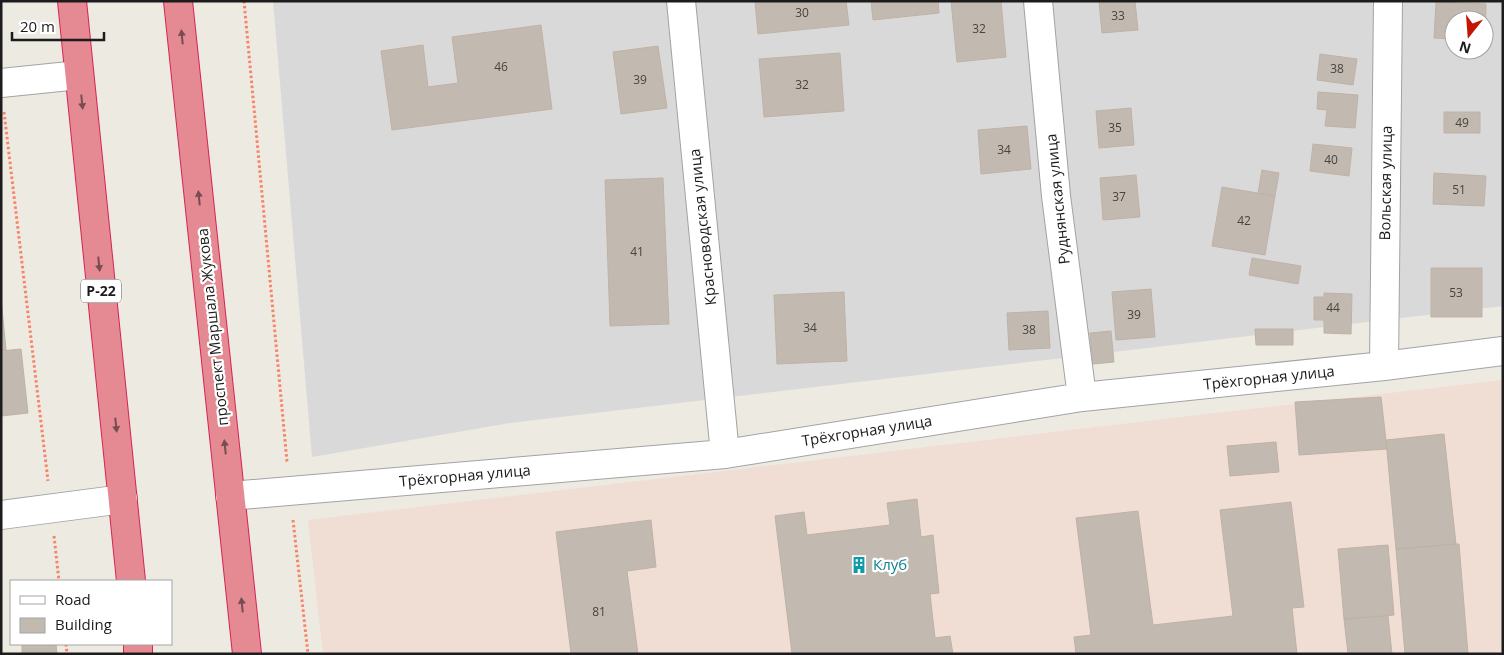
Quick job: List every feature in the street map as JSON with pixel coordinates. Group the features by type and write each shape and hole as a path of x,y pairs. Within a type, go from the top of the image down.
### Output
{"highway":[{"name":"Р-22","path":"72,1 131,580"},
{"name":"проспект Маршала Жукова","path":"178,1 247,654"}],"street":[{"name":"Красноводская улица","path":"681,1 725,454"},
{"name":"Руднянская улица","path":"1038,1 1056,196 1082,397"},
{"name":"Вольская улица","path":"1384,366 1388,1"},
{"path":"2,95 79,75"},
{"name":"Трёхгорная улица","path":"230,496 725,454 1082,397 1384,366 1503,351"},
{"path":"1,515 123,498"}],"path":[{"path":"244,1 290,490 308,654"},
{"path":"2,95 59,580"}],"shaded area":[{"path":"273,1 1503,1 1503,306 510,423 312,457"},
{"path":"1503,380 1503,654 323,654 308,520"}],"building":[{"path":"755,1 846,1 849,25 758,34"},
{"path":"871,1 938,1 939,13 873,20"},
{"path":"951,1 1001,1 1006,57 957,62"},
{"path":"1099,1 1135,1 1138,30 1102,33"},
{"path":"1436,2 1486,4 1486,10 1444,10 1444,38 1434,38"},
{"path":"541,25 552,109 392,130 381,51 423,45 428,87 458,83 452,37"},
{"path":"658,46 667,108 621,114 613,52"},
{"path":"840,53 844,111 764,117 759,59"},
{"path":"1320,54 1357,59 1353,85 1317,80"},
{"path":"1318,92 1358,95 1355,128 1325,126 1327,110 1317,109"},
{"path":"1131,108 1134,145 1099,148 1096,111"},
{"path":"1444,112 1480,112 1480,133 1444,133"},
{"path":"1027,126 1031,169 981,174 978,130"},
{"path":"1313,144 1352,148 1349,176 1310,171"},
{"path":"1262,170 1279,173 1275,196 1258,193"},
{"path":"1434,173 1486,176 1484,206 1433,204"},
{"path":"1136,175 1140,217 1103,220 1100,178"},
{"path":"663,178 669,324 610,326 605,180"},
{"path":"1222,187 1275,196 1265,255 1212,246"},
{"path":"1252,258 1301,266 1298,284 1249,275"},
{"path":"1431,268 1482,268 1482,317 1431,317"},
{"path":"1151,289 1155,337 1116,340 1112,292"},
{"path":"844,292 847,361 777,364 774,295"},
{"path":"1324,293 1352,294 1351,334 1324,333 1324,320 1314,320 1314,297 1324,297"},
{"path":"1,298 6,350 1,350"},
{"path":"1048,311 1050,348 1009,350 1007,313"},
{"path":"1255,329 1293,329 1293,345 1256,345"},
{"path":"1111,331 1114,362 1093,364 1090,333"},
{"path":"21,349 28,413 1,416 1,351"},
{"path":"1381,397 1387,449 1299,455 1295,402"},
{"path":"1444,434 1456,544 1396,549 1386,440"},
{"path":"1276,442 1279,472 1230,476 1227,446"},
{"name":"Клуб","path":"917,499 921,537 933,535 939,593 930,594 935,638 950,636 953,654 792,654 775,516 804,512 807,535 890,525 887,503"},
{"path":"1291,502 1304,607 1292,608 1297,654 1076,654 1074,637 1091,635 1076,518 1138,511 1153,625 1233,616 1220,510"},
{"path":"651,520 656,567 627,571 638,654 571,654 556,532"},
{"path":"1459,544 1468,654 1405,654 1396,549"},
{"path":"1388,545 1394,615 1344,619 1338,549"},
{"path":"1388,616 1392,654 1348,654 1344,619"},
{"path":"22,645 56,645 57,654 22,654"}],"place":[{"name":"Клуб","path":"859,565"}]}
